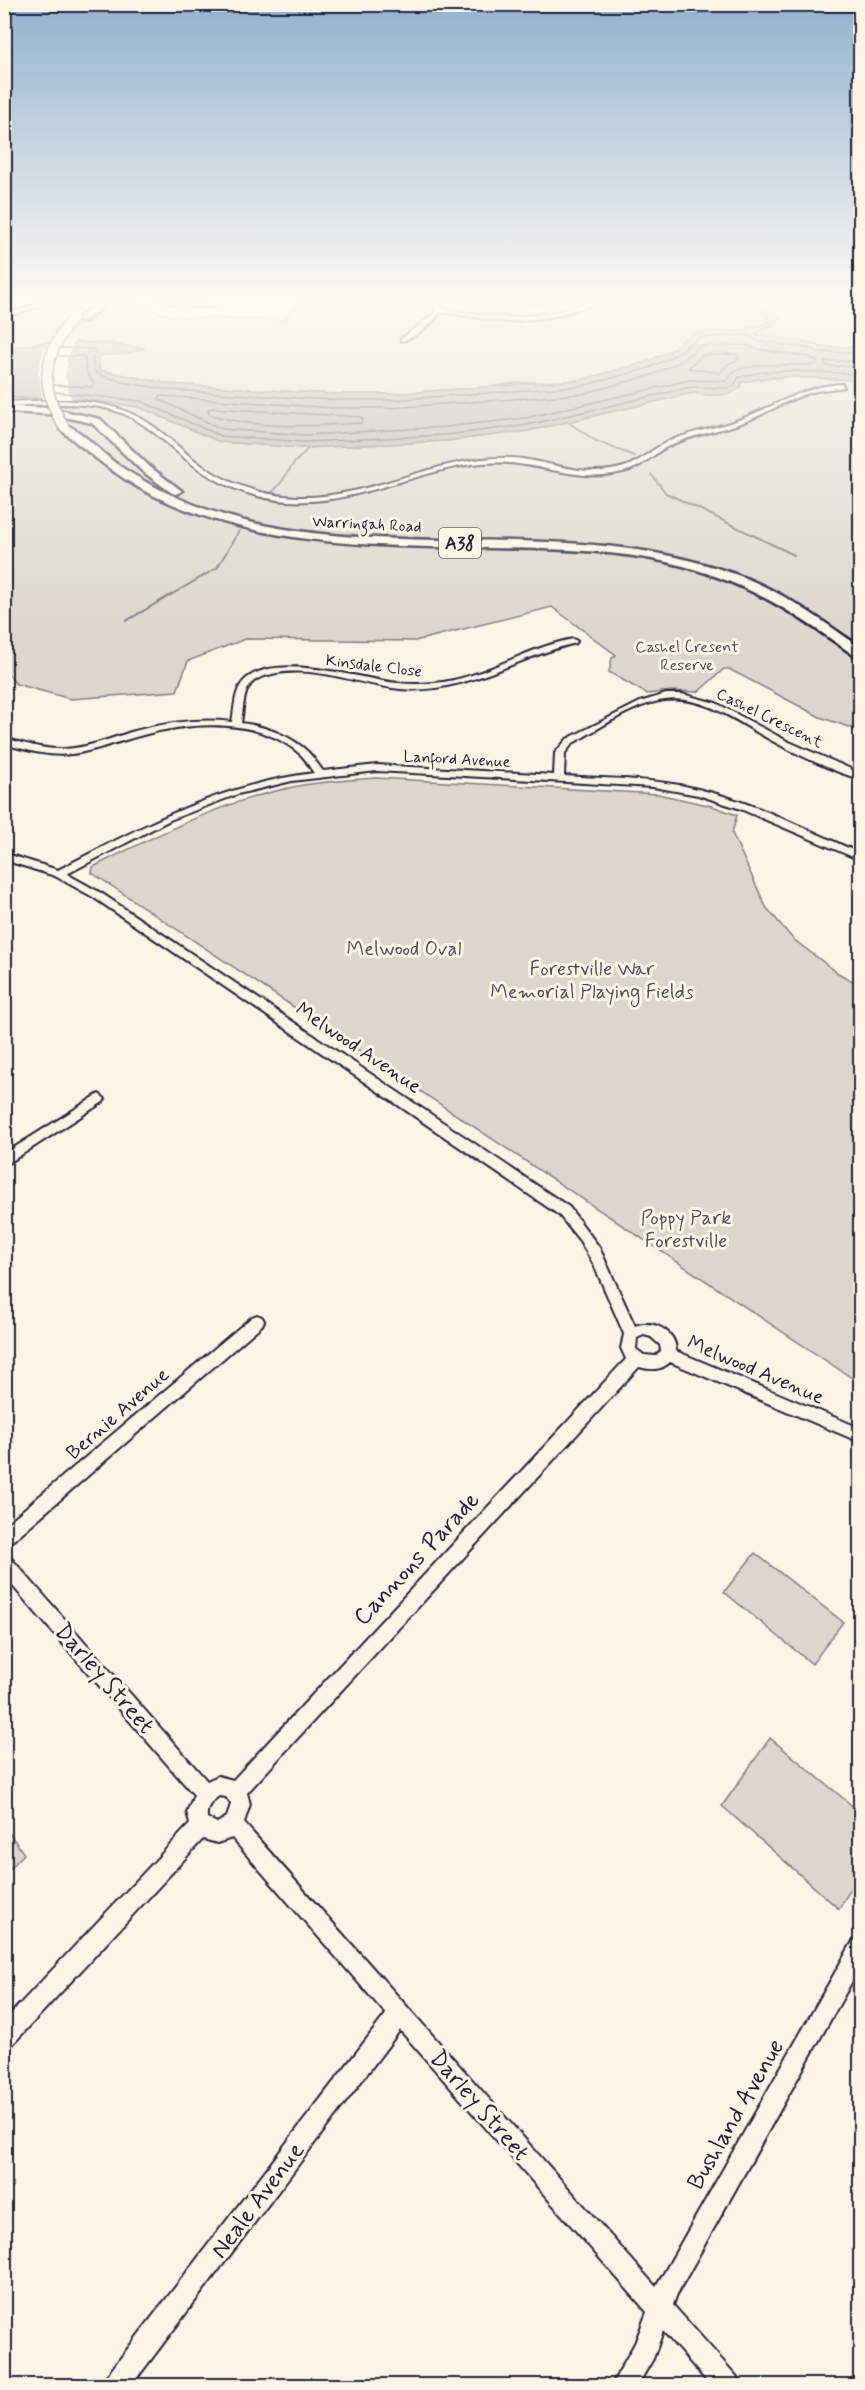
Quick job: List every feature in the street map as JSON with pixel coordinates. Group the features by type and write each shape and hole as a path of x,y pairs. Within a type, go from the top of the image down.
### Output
{"highway":[{"path":"29,411 50,411 96,421 146,469 194,502"},
{"name":"Warringah Road","path":"52,411 64,427 104,462 155,494 224,520 260,529 360,541 598,547 692,565 763,591 800,611 861,653"},
{"name":"Warringah Road","path":"61,411 64,427"},
{"path":"4,419 24,421"},
{"name":"Warringah Road","path":"64,427 90,441 121,465 148,481 194,502 257,522 327,533 573,540 670,554 730,571 771,587 806,606 861,642"}],"street":[{"path":"117,411 153,427 210,474 236,486 283,500 316,499 352,494 428,471 506,460 583,476 605,474 629,469 643,462 665,445 736,423 762,411"},
{"name":"Kinsdale Close","path":"236,725 242,688 252,678 273,670 295,669 395,686 442,685 467,680 554,644 573,642"},
{"name":"Cashel Crescent","path":"559,779 561,753 570,741 650,701 666,697 690,697 712,704 784,743 861,776"},
{"path":"4,741 34,749 71,751 96,747 162,728 208,723 236,725 285,740 303,753 320,774"},
{"name":"Lanford Avenue","path":"59,874 166,818 235,792 320,774 377,768 652,784 700,792 741,806 861,857"},
{"name":"Melwood Avenue","path":"4,856 59,874 83,886 564,1211 581,1229 602,1266 623,1319 632,1334"},
{"path":"4,1161 99,1100"},
{"name":"Bernie Avenue","path":"4,1537 257,1321"},
{"path":"643,1329 656,1330 668,1344 668,1355 654,1364 636,1359 628,1350 627,1344 632,1334 643,1329"},
{"name":"Melwood Avenue","path":"668,1355 861,1435"},
{"name":"Cannons Parade","path":"236,1792 636,1359"},
{"name":"Darley Street","path":"4,1563 205,1793"},
{"path":"218,1786 231,1788 236,1792 240,1804 237,1819 227,1830 213,1833 202,1826 198,1806 205,1793 218,1786"},
{"name":"Darley Street","path":"233,1825 728,2385"},
{"path":"4,2037 202,1826"},
{"name":"Bushland Avenue","path":"623,2385 644,2350 668,2287 861,1947"},
{"name":"Neale Avenue","path":"115,2385 399,2014"}],"green space":[{"name":"Cashel Cresent Reserve","path":"4,411 147,411 220,442 305,448 446,441 528,431 617,411 860,411 860,731 820,717 729,669 724,669 698,692 671,691 647,694 609,672 612,658 616,655 552,607 415,641 245,639 188,661 177,691 71,699 16,684 9,675 4,674"},
{"name":"Forestville War Memorial Playing Fields","path":"376,778 658,794 712,806 737,815 732,833 766,907 793,939 838,973 860,985 860,1379 858,1382 92,873 93,867 143,842 193,819 244,800 308,784"},
{"path":"755,1553 843,1622 812,1664 724,1592"},
{"path":"770,1738 860,1812 860,1873 839,1909 722,1806"},
{"path":"5,1827 24,1854 4,1874"}],"water":[{"path":"147,411 617,411 528,431 446,441 305,448 220,442"}],"waterway":[{"path":"568,422 596,441 634,456"},
{"path":"271,493 308,448"},
{"path":"651,474 666,493 794,555"},
{"path":"126,621 217,568 239,531"}],"park label":[{"name":"Melwood Oval","path":"404,948"},
{"name":"Poppy Park Forestville","path":"686,1228"}]}
